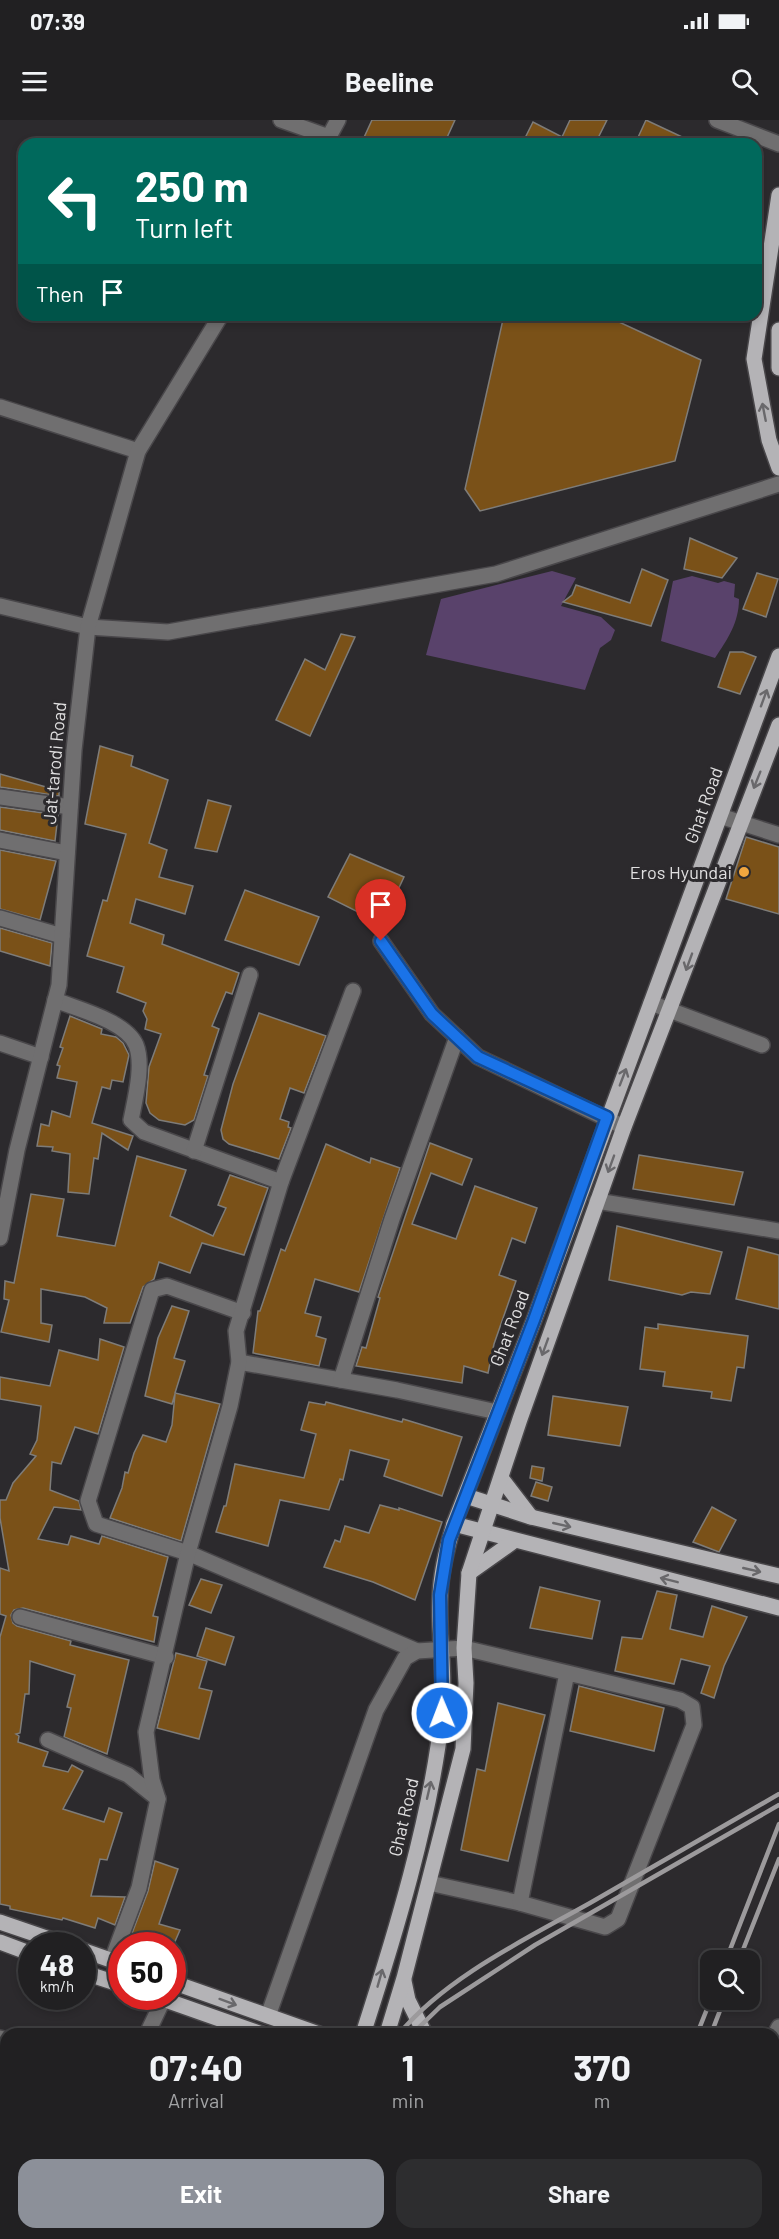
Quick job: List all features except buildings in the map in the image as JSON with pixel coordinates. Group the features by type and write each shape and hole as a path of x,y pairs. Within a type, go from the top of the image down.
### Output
{"main road":[{"path":"762,307 779,195"},
{"path":"760,321 754,359 769,440 779,468"},
{"path":"779,330 779,368"},
{"name":"Ghat Road","path":"365,2028 409,1877 433,1774 442,1713 440,1595 445,1556 454,1524 534,1320 779,656"},
{"path":"389,2028 404,1978 463,1749 466,1683 464,1648 469,1573 624,1127 779,725"},
{"path":"501,1478 531,1517"},
{"path":"466,1496 492,1507 531,1517 779,1576"},
{"path":"454,1524 779,1608"},
{"path":"469,1573 514,1541"},
{"path":"0,1922 29,1932"},
{"path":"0,1942 18,1949"},
{"path":"404,1978 408,2000 421,2028"},
{"path":"186,1987 302,2028"},
{"path":"186,2007 244,2028"}],"street":[{"path":"280,120 322,138"},
{"path":"328,138 338,120"},
{"path":"717,120 779,144"},
{"name":"Jat-tarodi Road","path":"0,1238 17,1150 59,985 70,807 88,627 138,451 217,321"},
{"path":"0,407 138,451"},
{"path":"0,606 88,627 168,632 496,574 779,484"},
{"path":"0,797 70,807"},
{"path":"720,816 779,835"},
{"path":"0,840 67,853"},
{"path":"0,918 62,936"},
{"path":"381,941 432,1014 478,1057 624,1127"},
{"path":"194,1151 250,975"},
{"path":"126,1932 158,1799 152,1780 146,1732 166,1657 188,1553 230,1406 239,1362 236,1330 281,1182 353,991"},
{"path":"55,1000 116,1024 136,1045 139,1078 131,1120 144,1132 281,1182"},
{"path":"651,1003 762,1045"},
{"path":"341,1380 392,1219 457,1037"},
{"path":"0,1043 41,1057"},
{"path":"597,1202 779,1231"},
{"path":"243,1313 167,1286 152,1290 88,1501 96,1524 188,1553 417,1651"},
{"path":"239,1362 497,1412"},
{"path":"20,1617 166,1657"},
{"path":"268,2016 376,1710 405,1658 417,1651 464,1648 680,1700 692,1707 694,1725 618,1919 605,1927 520,1903 429,1882"},
{"path":"520,1903 567,1673"},
{"path":"48,1740 128,1775 158,1799"},
{"path":"149,2028 156,2010"}],"shaded area":[{"path":"552,571 576,578 561,606 601,617 615,630 611,640 600,648 585,690 426,655 441,599"},
{"path":"692,576 718,583 724,581 735,584 734,597 739,599 737,616 728,638 715,658 661,641 673,581"}],"railway":[{"path":"404,2028 440,1995 488,1961 779,1794"},
{"path":"418,2028 440,2007 535,1945 779,1805"},
{"path":"730,1950 779,1824"},
{"path":"743,1950 779,1859"},
{"path":"699,2028 707,2010"},
{"path":"713,2028 720,2010"}],"place":[{"name":"Eros Hyundai","path":"744,872"}],"route":[{"path":"381,941 432,1014 478,1057 607,1117 534,1320 449,1540 440,1595 442,1713"}]}
